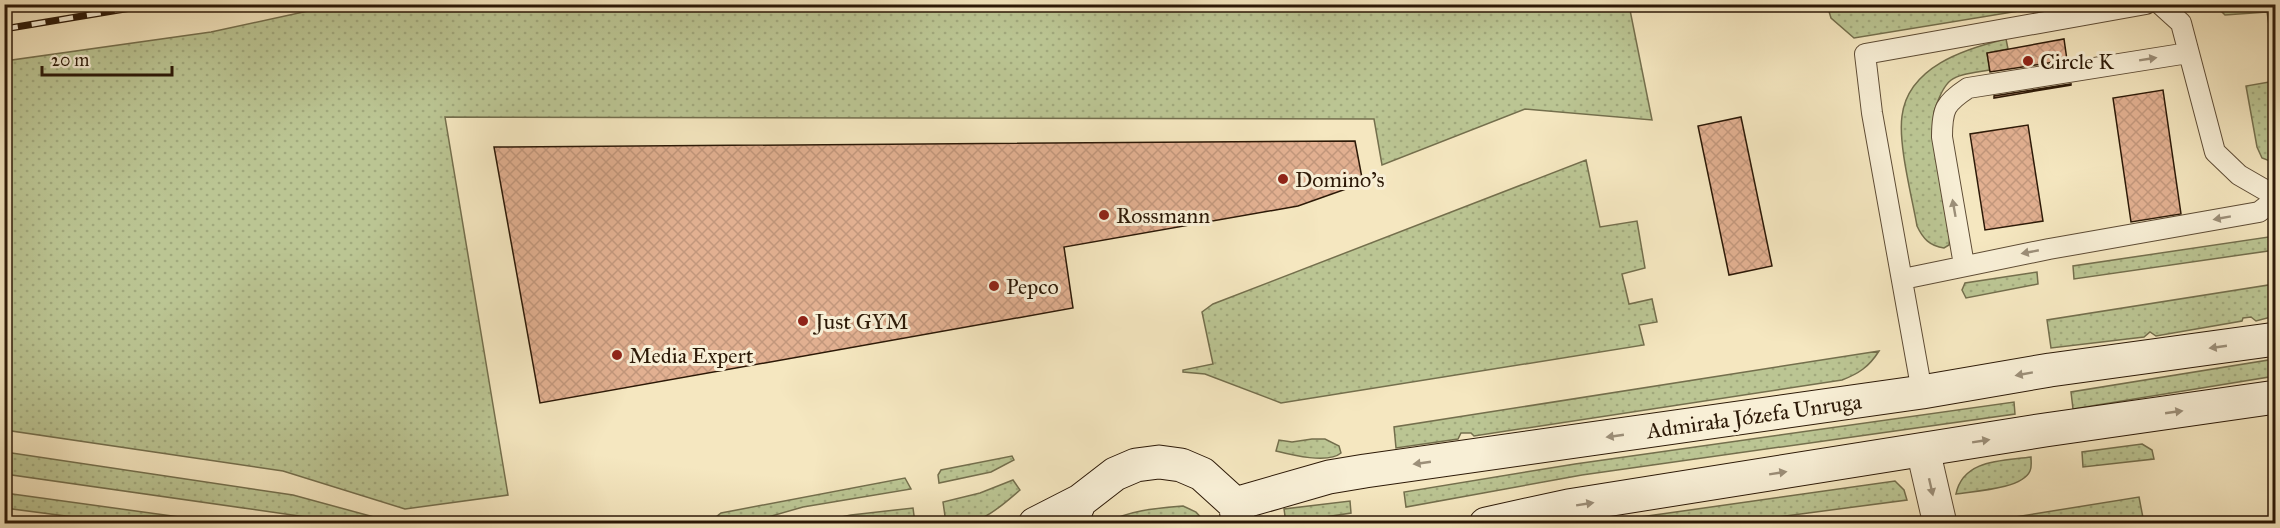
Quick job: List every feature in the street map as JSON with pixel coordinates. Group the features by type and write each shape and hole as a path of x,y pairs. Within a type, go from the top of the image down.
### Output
{"street":[{"name":"Admirała Józefa Unruga","path":"1237,514 1338,475 2276,339"},
{"path":"1486,524 1568,506 2276,397"},
{"path":"1923,450 1940,524"},
{"path":"1035,524 1075,512 1115,474 1136,465 1159,462 1181,465 1202,474 1237,514"}],"lane":[{"path":"1922,392 1872,113 1865,54 2146,4"},
{"path":"2160,4 2181,23 2215,152 2239,176 2265,190 2276,192"},
{"path":"1964,265 1942,137 1942,117 1949,101 1968,88 2188,53"},
{"path":"1903,279 1964,265 2259,212 2276,199"}],"green space":[{"path":"340,4 1629,5 1652,120 1525,109 1382,165 1374,119 445,117 508,495 405,509 283,471 5,430 5,61 211,32"},
{"path":"1827,4 2056,5 1854,38 1831,18"},
{"path":"2215,5 2275,5 2275,66 2267,12 2225,15"},
{"path":"2006,39 2008,49 1987,53 1990,70 1953,79 1947,84 1938,100 1934,112 1950,235 1949,245 1944,248 1935,246 1922,235 1917,226 1906,171 1901,128 1906,99 1926,73 1940,63 1973,48"},
{"path":"2276,81 2275,163 2262,158 2257,147 2246,86"},
{"path":"1586,160 1600,227 1637,221 1645,268 1622,274 1629,304 1652,299 1657,322 1639,325 1644,345 1281,403 1205,374 1183,372 1183,370 1213,364 1202,312 1213,304"},
{"path":"2275,236 2275,250 2074,279 2073,266"},
{"path":"2037,272 2038,284 1966,298 1962,290 1965,283"},
{"path":"2275,284 2275,316 2256,321 2251,317 2243,318 2242,321 2156,336 2150,332 2144,337 2051,348 2047,320"},
{"path":"1879,351 1863,369 1842,380 1474,436 1471,433 1461,433 1458,439 1396,448 1394,427"},
{"path":"2275,359 2275,376 2073,409 2071,392"},
{"path":"2014,402 2015,414 1582,475 1406,507 1404,492 1575,464"},
{"path":"1325,439 1339,446 1341,453 1328,458 1319,458 1276,451 1279,440 1292,442"},
{"path":"2142,444 2152,450 2154,459 2083,467 2082,452"},
{"path":"5,452 293,495 396,523 348,523 5,474"},
{"path":"1012,456 1014,460 991,472 939,483 938,475 941,470"},
{"path":"2031,457 2030,471 2018,482 1997,488 1956,494 1960,483 1975,468 1997,461"},
{"path":"905,478 911,489 803,507 747,523 705,523 717,521 716,517 721,513"},
{"path":"1013,480 1020,490 987,516 969,522 946,523 943,502 980,493"},
{"path":"1895,481 1904,490 1907,500 1732,523 1610,523 1612,521"},
{"path":"5,493 223,523 119,523 5,508"},
{"path":"2139,497 2144,523 1978,523"},
{"path":"1350,501 1351,513 1286,523 1284,509"},
{"path":"1183,506 1196,512 1206,523 1107,523 1134,512"},
{"path":"913,508 915,523 811,523 851,515"}],"building":[{"path":"2064,39 2067,60 1990,72 1987,53"},
{"path":"2071,85 1994,98 1994,96"},
{"path":"2163,90 2181,214 2131,222 2113,98"},
{"path":"1741,117 1772,266 1729,275 1698,126"},
{"name":"Circle K","path":"2028,125 2043,221 1985,230 1970,134"},
{"path":"1355,141 1363,183 1298,206 1064,247 1073,308 540,403 494,147"}],"railway":[{"path":"4,29 155,4"}],"place":[{"name":"Circle K","path":"2028,61"},
{"name":"Domino's","path":"1283,179"},
{"name":"Rossmann","path":"1104,215"},
{"name":"Pepco","path":"994,286"},
{"name":"Just GYM","path":"803,321"},
{"name":"Media Expert","path":"617,355"}]}
